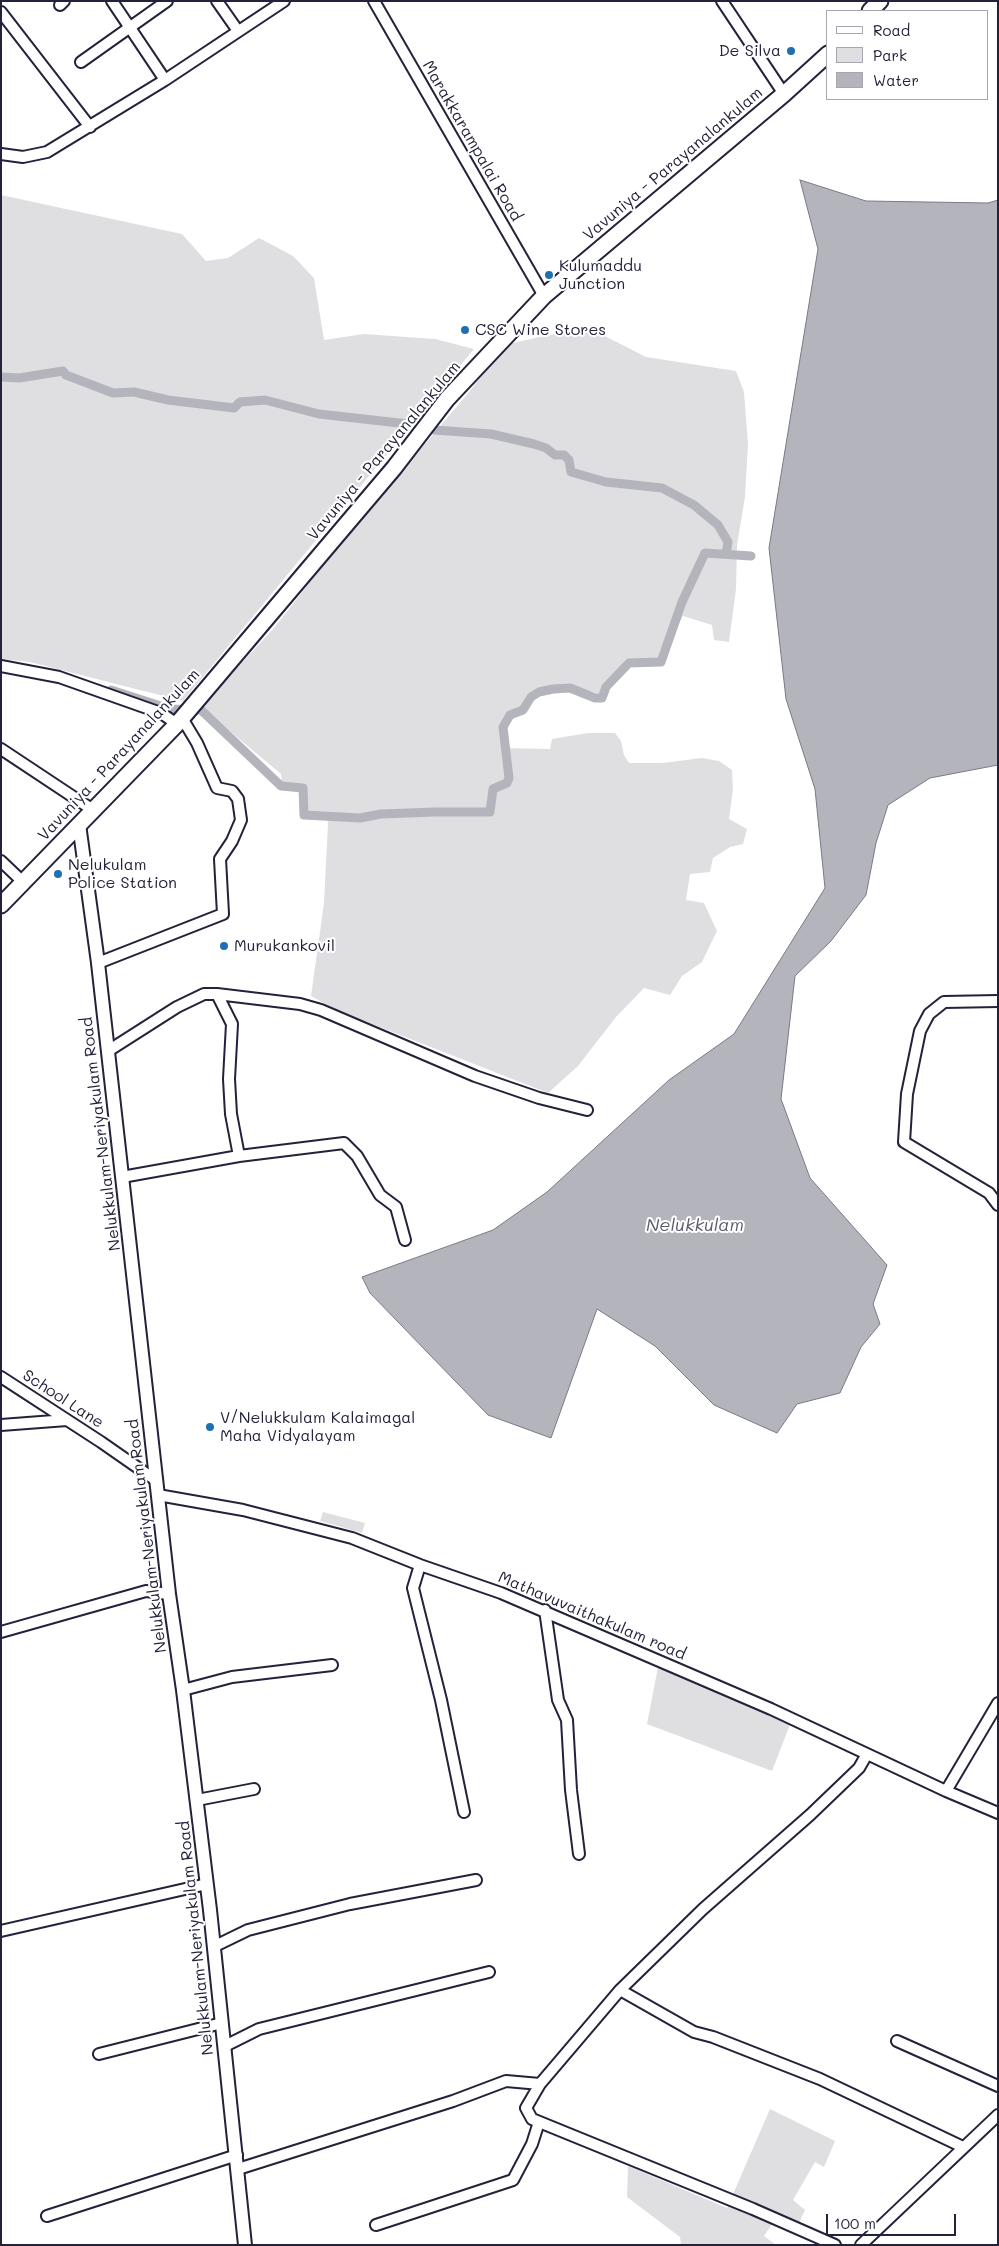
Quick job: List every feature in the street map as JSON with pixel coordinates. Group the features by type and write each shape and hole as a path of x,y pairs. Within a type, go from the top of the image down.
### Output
{"highway":[{"path":"871,10 880,1"},
{"name":"Vavuniya - Parayanalankulam","path":"1,905 180,721 394,468 447,399 544,296 784,94 826,56"}],"main road":[{"name":"Nelukkulam-Neriyakulam Road","path":"79,824 98,963 169,1594 207,1884 245,2245"}],"street":[{"path":"112,1 165,80"},
{"path":"81,62 167,1"},
{"path":"217,1 238,31"},
{"path":"1,154 23,157 47,152 165,80 284,1"},
{"name":"Marakkarampalai Road","path":"374,1 544,296"},
{"path":"722,1 784,94"},
{"path":"1,12 90,127"},
{"path":"1,666 59,677 180,721 197,742 217,788 232,791 238,799 241,820 232,841 220,859 223,914 98,963"},
{"path":"1,749 92,810"},
{"path":"1,861 24,882"},
{"path":"108,1051 177,1007 204,994 300,1004 321,1010 475,1076 539,1098 587,1110"},
{"path":"217,994 232,1024 230,1079 232,1114 239,1156"},
{"path":"998,1001 944,1002 929,1014 920,1031 908,1094 904,1142 989,1193 998,1205"},
{"path":"122,1177 239,1156 344,1143 357,1156 380,1195 396,1207 405,1240"},
{"name":"School Lane","path":"1,1378 157,1481"},
{"path":"1,1425 66,1420"},
{"name":"Mathavuvaithakulam road","path":"158,1495 243,1510 352,1538 420,1565 501,1592 771,1709 946,1791 998,1813"},
{"path":"420,1565 413,1588 441,1700 464,1812"},
{"path":"1,1632 146,1591 169,1594"},
{"path":"545,1610 558,1700 567,1720 571,1790 579,1854"},
{"path":"183,1690 232,1677 332,1665"},
{"path":"946,1791 998,1703"},
{"path":"835,2245 753,2208 539,2122 529,2117 526,2108 540,2084 620,1990 703,1909 810,1815 859,1768 867,1754"},
{"path":"197,1800 254,1789"},
{"path":"213,1947 248,1930 266,1925 350,1904 476,1880"},
{"path":"1,1930 207,1884"},
{"path":"225,2046 260,2029 489,1972"},
{"path":"620,1990 694,2032 713,2037 820,2079 963,2147"},
{"path":"100,2054 222,2022"},
{"path":"897,2041 998,2086"},
{"path":"238,2169 453,2101 506,2081 540,2084"},
{"path":"861,2245 998,2115"},
{"path":"376,2225 513,2180 532,2144 539,2122"},
{"path":"47,2216 237,2155"}],"green space":[{"path":"1,195 182,234 206,261 228,258 259,238 293,256 314,278 324,340 364,334 435,339 474,349 183,701 30,662 1,659"},
{"path":"593,330 646,357 736,371 744,392 748,444 745,497 737,545 736,589 729,642 714,640 712,625 683,616 659,659 627,662 607,681 600,694 575,687 558,686 541,689 527,697 521,708 502,727 503,748 550,749 552,739 588,733 615,733 621,741 624,755 629,763 662,763 702,758 719,761 732,770 733,789 729,819 747,829 743,844 730,847 713,858 710,872 690,874 686,900 704,903 717,931 702,962 682,976 670,995 644,988 616,1017 578,1066 548,1093 339,1011 311,996 324,903 328,824 326,814 307,812 304,786 282,784 281,774 201,707 274,628 339,545 470,391 504,345 544,336"},
{"path":"323,1512 365,1523 362,1533 320,1521"},
{"path":"658,1667 791,1722 772,1771 647,1724"},
{"path":"770,2109 835,2141 824,2167 815,2162 793,2200 805,2210 794,2234 774,2221 764,2236 776,2245 681,2245 680,2237 627,2197 628,2166 727,2208"}],"water":[{"name":"Nelukkulam","path":"800,180 866,201 988,203 998,200 998,765 930,778 888,805 876,843 866,895 831,941 795,976 781,1099 810,1178 887,1265 873,1304 880,1324 861,1347 840,1393 797,1404 777,1433 714,1405 655,1346 597,1309 551,1438 488,1415 370,1293 362,1277 493,1230 547,1192 669,1080 734,1034 825,888 815,789 786,699 769,548 818,249"}],"waterway":[{"path":"1,377 19,378 63,371 66,375 113,393 134,392 168,400 234,408 240,402 265,400 319,414 408,424"},
{"path":"434,430 491,434 534,444 546,448 555,455 564,455 569,460 571,472 606,482 662,488 694,505 718,525 728,542 726,554"},
{"path":"111,690 170,709 201,710 281,786 303,788 304,815 360,818 381,814 490,812 493,789 507,783 509,778 503,727 510,715 523,710 531,697 539,692 553,689 570,688 595,698 602,698 606,687 629,663 661,662 682,602 705,553 751,556"}],"place":[{"name":"De Silva","path":"791,51"},
{"name":"Kulumaddu Junction","path":"549,275"},
{"name":"CSC Wine Stores","path":"465,330"},
{"name":"Nelukulam Police Station","path":"58,874"},
{"name":"Murukankovil","path":"224,946"},
{"name":"V/Nelukkulam Kalaimagal Maha Vidyalayam","path":"210,1427"}]}
